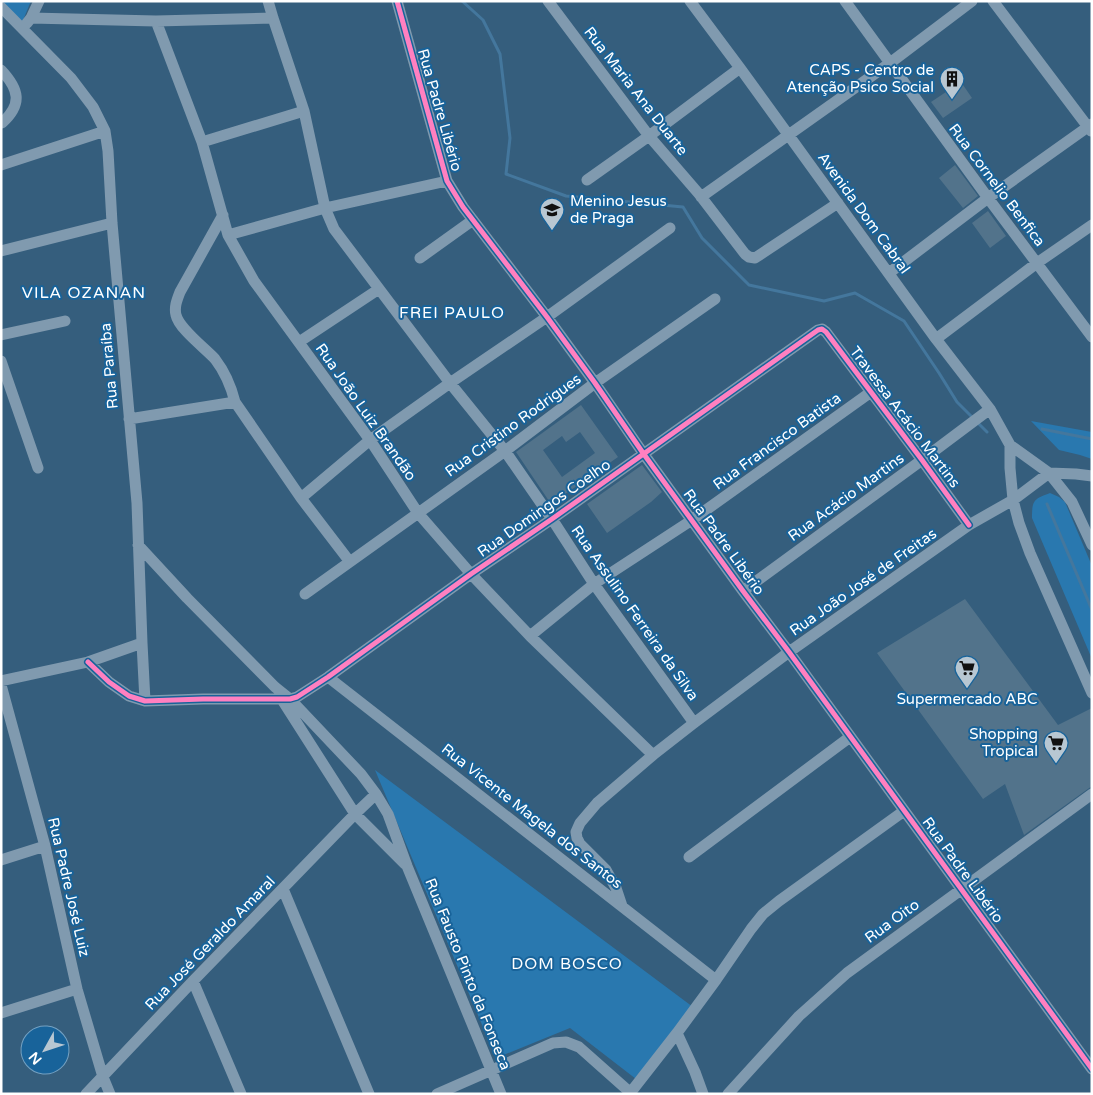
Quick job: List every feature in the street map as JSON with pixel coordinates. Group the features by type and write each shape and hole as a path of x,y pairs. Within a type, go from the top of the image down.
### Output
{"street":[{"path":"23,28 31,18 39,1"},
{"name":"Rua Assulino Ferreira da Silva","path":"268,1 304,111 326,208 334,229 450,383 505,451 594,584 694,723"},
{"name":"Rua Padre Libério","path":"397,1 447,181 462,207 547,317 743,591 1092,1069"},
{"name":"Rua Maria Ana Duarte","path":"548,1 649,136 749,257 755,258 838,203"},
{"name":"Avenida Dom Cabral","path":"690,1 889,273 1010,445"},
{"name":"Rua Cornelio Benfica","path":"844,1 1092,337"},
{"path":"701,197 890,63 972,1"},
{"path":"889,273 988,198 1090,128 993,1"},
{"name":"Rua Paraíba","path":"1,7 71,78 93,107 105,131 137,503 145,701"},
{"path":"31,18 156,21 273,18"},
{"name":"Rua João Luiz Brandão","path":"156,21 202,142 228,235 254,281 370,440 418,513 471,574 530,636 653,756"},
{"path":"587,180 740,68"},
{"path":"1,70 11,80 16,97 14,109 2,123"},
{"path":"202,142 304,111"},
{"path":"1,165 105,131"},
{"path":"228,235 326,208 447,181"},
{"path":"222,215 180,292 176,304 176,317 182,327 214,359 226,376 232,390 234,402 301,498 350,562"},
{"path":"420,258 472,220"},
{"path":"1,251 112,223"},
{"path":"936,339 1037,263 1092,225"},
{"path":"301,498 370,440 547,317 670,228"},
{"path":"299,342 379,289"},
{"name":"Rua Cristino Rodrigues","path":"305,594 505,451 595,383 715,299"},
{"path":"1,335 65,321"},
{"name":"Travessa Acácio Martins","path":"818,330 822,329 826,332 969,525"},
{"name":"Rua Domingos Coelho","path":"286,699 297,697 328,677 818,330"},
{"path":"1,361 38,468"},
{"name":"Rua Francisco Batista","path":"530,636 594,584 692,520 871,392"},
{"path":"129,419 234,402"},
{"name":"Rua Acácio Martins","path":"743,591 986,412"},
{"path":"1010,445 1049,473 1072,502 1092,545"},
{"path":"1010,445 1013,500 1019,523 1030,553 1092,693"},
{"path":"1049,473 1092,476"},
{"name":"Rua João José de Freitas","path":"622,906 606,870 580,844 577,838 576,832 580,823 597,803 694,723 789,652 969,525 1013,500 1049,473"},
{"name":"Rua Fausto Pinto da Fonseca","path":"138,545 187,598 361,774 376,794 388,814 407,866 501,1094"},
{"path":"1,681 88,662 142,643"},
{"path":"88,662 109,682 128,696 145,701 286,699"},
{"name":"Rua Vicente Magela dos Santos","path":"328,677 716,980"},
{"name":"Rua Padre José Luiz","path":"1,685 45,846 77,989 103,1077 110,1094"},
{"name":"Rua Fausto Pinto da Fonseca","path":"286,699 318,756 355,814 407,866"},
{"path":"688,857 850,737"},
{"path":"318,756 332,744"},
{"name":"Rua José Geraldo Amaral","path":"86,1094 193,980 376,794"},
{"name":"Rua Oito","path":"728,1094 799,1016 847,973 1092,794"},
{"path":"437,1094 553,1044 566,1042 579,1047 632,1093 763,914 904,811"},
{"path":"1,860 45,846"},
{"path":"282,889 369,1094"},
{"path":"193,980 241,1094"},
{"path":"1,1013 77,989"},
{"path":"677,1033 703,1094"}],"shaded area":[{"path":"1,1 31,1 21,25 1,5"},
{"path":"1031,421 1092,432 1092,459 1059,450"},
{"path":"1050,493 1065,502 1092,566 1092,659 1032,518 1035,501"},
{"path":"375,770 693,1007 636,1079 570,1028 496,1058"}],"building":[{"name":"CAPS - Centro de Atenção Psico Social","path":"961,82 972,98 943,118 931,102"},
{"path":"955,165 978,196 963,208 939,178"},
{"path":"988,211 1006,236 990,248 972,223"},
{"path":"581,405 618,457 551,504 516,452","holes":["580,432 595,453 562,477 543,450 562,436 566,442"]},
{"path":"642,465 662,492 607,533 587,504"},
{"name":"Supermercado ABC","path":"965,599 1058,725 1092,708 1092,786 1024,835 1005,784 983,799 877,653"}],"waterway":[{"path":"462,1 483,20 500,54 510,138 506,174 566,196 683,207 702,238 749,285 824,301 855,293 904,321 957,402 987,432"},
{"path":"1042,429 1092,439"},
{"path":"1047,504 1092,610"}],"cycle path":[{"path":"397,1 447,181 463,207 547,317 743,591 1092,1069"},
{"path":"88,662 109,682 129,696 145,701 290,699 297,697 822,329 969,525"}],"place":[{"name":"CAPS - Centro de Atenção Psico Social","path":"952,100"},
{"name":"Menino Jesus de Praga","path":"552,231"},
{"name":"Supermercado ABC","path":"967,689"},
{"name":"Shopping Tropical","path":"1056,764"}],"district":[{"name":"VILA OZANAN","path":"84,293"},
{"name":"FREI PAULO","path":"452,313"},
{"name":"DOM BOSCO","path":"567,964"}]}
